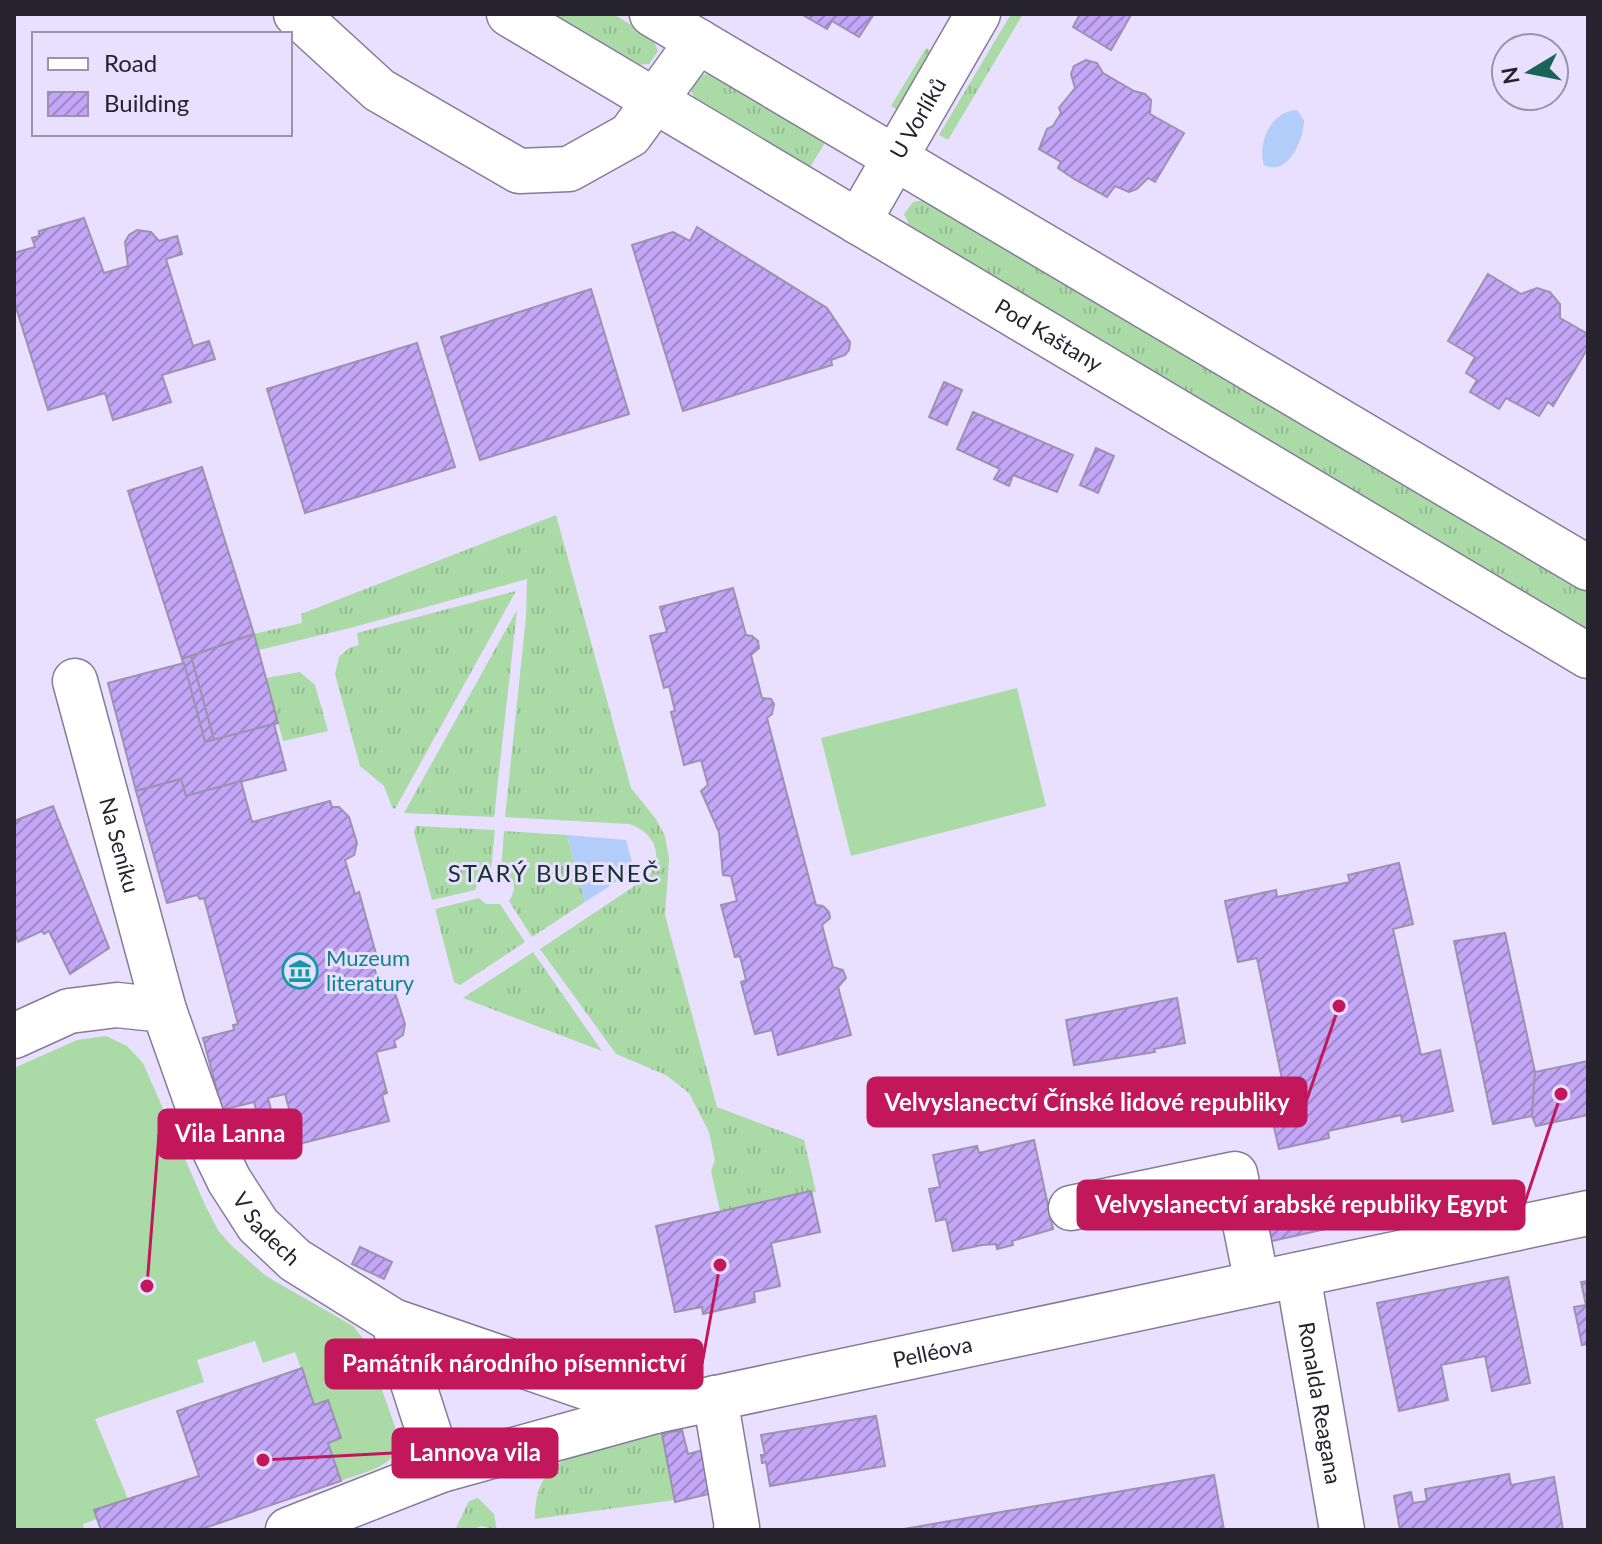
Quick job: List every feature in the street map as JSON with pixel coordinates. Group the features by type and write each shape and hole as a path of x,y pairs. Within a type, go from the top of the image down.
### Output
{"street":[{"path":"296,14 379,90 519,171 569,169 630,135 698,41"},
{"name":"Pod Kaštany","path":"509,14 1588,656"},
{"path":"652,14 1588,568"},
{"name":"U Vorlíků","path":"858,222 978,14"},
{"name":"Na Seníku","path":"75,681 164,1010"},
{"path":"14,1036 69,1011 117,1005 164,1010"},
{"name":"V Sadech","path":"164,1010 211,1143 229,1180 258,1225 295,1260 393,1321 655,1411"},
{"name":"Ronalda Reagana","path":"1071,1208 1235,1174 1277,1279 1342,1530"},
{"name":"Pelléova","path":"288,1530 441,1470 655,1411 1588,1213"},
{"path":"393,1321 441,1470"},
{"path":"715,1398 736,1530"}],"green space":[{"path":"550,14 613,14 652,37 658,51 649,64 636,65"},
{"path":"1011,14 1023,14 948,140 939,135"},
{"path":"926,48 932,52 898,110 891,106"},
{"path":"713,74 826,141 809,169 694,99 690,87 699,75"},
{"path":"925,200 1588,592 1588,631 910,227 904,214 913,202"},
{"path":"556,515 631,788 656,819 665,836 669,859 665,915 717,1107 804,1140 816,1192 720,1211 711,1171 715,1160 709,1132 689,1093 666,1075 616,1054 540,949 648,877 656,861 656,853 650,838 629,824 505,817 526,617 527,579 259,650 254,634 302,623 301,614"},
{"path":"516,591 395,809 384,786 360,766 335,674 339,657 349,648 359,645 357,633"},
{"path":"517,610 494,817 404,813"},
{"path":"300,672 315,685 328,731 283,741 266,678"},
{"path":"1017,688 1046,806 851,856 821,738"},
{"path":"416,826 495,830 491,870 481,876 475,890 432,900 414,832"},
{"path":"504,831 567,835 585,902 532,937 509,901 514,888 512,880 501,873"},
{"path":"479,898 486,904 500,904 525,942 460,985 454,982 435,909"},
{"path":"533,952 602,1051 463,998"},
{"path":"106,1036 127,1046 143,1063 218,1230 266,1276 353,1326 365,1341 400,1441 397,1450 385,1463 341,1481 295,1352 263,1363 255,1341 197,1360 204,1382 95,1419 128,1499 94,1510 97,1519 83,1524 84,1530 14,1530 14,1068 77,1040"},
{"path":"662,1434 675,1500 535,1519 542,1484 549,1472 560,1463 586,1452"},
{"path":"478,1498 494,1514 497,1530 481,1526 472,1530 455,1530 469,1501"}],"water":[{"path":"1297,110 1304,120 1298,146 1280,166 1264,165 1263,147 1268,130 1280,116"},
{"path":"567,835 626,840 634,870 585,902"}],"building":[{"path":"801,14 874,14 859,37 832,21 827,29"},
{"path":"1080,14 1131,15 1111,50 1073,27"},
{"path":"1086,60 1097,63 1103,73 1134,91 1145,94 1151,100 1150,114 1184,133 1155,182 1148,178 1129,192 1115,186 1107,197 1058,168 1061,162 1039,149 1047,129 1053,126 1061,113 1059,108 1075,88 1071,74 1074,66"},
{"path":"84,218 104,273 128,266 125,242 137,230 151,232 159,241 177,236 182,254 166,259 193,346 209,341 215,359 162,375 171,402 113,420 105,393 48,410 14,301 14,253 35,247 32,238 39,236 39,231"},
{"path":"697,227 827,308 850,342 845,355 831,360 832,365 683,411 632,245 673,232 690,241"},
{"path":"1488,274 1521,294 1537,288 1550,292 1560,304 1560,318 1588,334 1588,348 1553,406 1548,402 1539,416 1506,398 1499,409 1470,392 1477,380 1466,373 1475,357 1448,341"},
{"path":"591,289 629,414 480,460 441,337"},
{"path":"417,343 455,467 305,513 267,389"},
{"path":"944,382 962,390 947,425 929,417"},
{"path":"973,412 1073,455 1057,492 1013,475 1009,486 994,479 1000,469 957,449"},
{"path":"1096,448 1114,456 1098,493 1080,485"},
{"path":"202,467 254,634 182,659 128,491"},
{"path":"733,588 746,635 758,641 759,648 751,655 762,698 771,699 774,704 772,714 767,718 816,905 823,906 829,912 830,918 822,925 833,967 843,970 846,978 838,987 851,1035 778,1055 772,1030 755,1034 741,982 746,980 740,956 735,957 721,905 737,901 731,876 723,875 719,832 701,791 708,785 701,760 684,765 671,712 675,711 669,686 664,688 650,636 667,632 660,607"},
{"path":"254,634 278,723 214,740 191,656"},
{"path":"191,656 214,740 205,742 182,659"},
{"path":"184,663 205,742 274,724 286,770 186,796 181,779 136,791 108,683"},
{"name":"Muzeum literatury","path":"181,779 186,796 241,781 252,822 330,801 332,807 339,807 349,817 357,843 354,855 345,860 355,894 359,892 376,954 371,955 380,989 395,993 405,1024 403,1035 394,1041 396,1047 376,1052 387,1093 382,1095 389,1121 299,1144 285,1094 268,1098 271,1110 257,1113 254,1102 222,1110 203,1038 234,1030 233,1025 238,1024 204,898 200,899 197,895 167,903 136,791"},
{"path":"53,806 109,948 70,974 49,931 18,942 14,931 14,821"},
{"path":"1399,863 1413,924 1393,929 1421,1055 1440,1050 1453,1111 1402,1122 1401,1115 1328,1131 1329,1138 1279,1149 1265,1088 1283,1084 1257,958 1238,962 1225,901 1276,890 1277,897 1350,882 1348,875"},
{"path":"1505,933 1535,1072 1532,1116 1493,1124 1454,941"},
{"path":"1177,998 1185,1043 1154,1049 1155,1052 1074,1065 1066,1020"},
{"path":"1588,1061 1588,1115 1536,1126 1532,1116 1535,1072"},
{"path":"1034,1140 1053,1229 1012,1241 1013,1245 997,1249 996,1244 953,1251 946,1219 936,1221 929,1189 940,1187 933,1155 977,1146 979,1153"},
{"path":"1313,1188 1321,1227 1326,1226 1326,1229 1268,1242 1267,1238 1271,1237 1262,1199"},
{"path":"811,1191 820,1232 771,1243 780,1286 754,1292 755,1302 703,1314 702,1307 675,1312 656,1226"},
{"path":"360,1247 392,1262 384,1279 352,1264"},
{"path":"1508,1277 1530,1383 1492,1391 1485,1356 1441,1365 1448,1400 1399,1411 1377,1303"},
{"path":"1588,1281 1588,1344 1582,1345 1574,1307 1586,1305 1581,1282"},
{"path":"302,1368 314,1405 328,1400 341,1438 328,1443 341,1481 199,1530 101,1530 94,1510 199,1476 177,1411"},
{"path":"876,1416 885,1466 770,1486 766,1462 762,1463 761,1455 765,1455 761,1435"},
{"path":"682,1430 688,1454 703,1450 713,1493 675,1502 662,1434"},
{"path":"1509,1474 1511,1485 1554,1477 1563,1530 1400,1530 1394,1496 1411,1492 1413,1503 1427,1501 1425,1489"},
{"path":"1214,1475 1224,1530 898,1530"}],"place":[{"name":"Muzeum literatury","path":"300,971"},
{"name":"Velvyslanectví Čínské lidové republiky","path":"1339,1006"},
{"name":"Velvyslanectví arabské republiky Egypt","path":"1561,1094"},
{"name":"Památník národního písemnictví","path":"720,1265"},
{"name":"Vila Lanna","path":"147,1286"},
{"name":"Lannova vila","path":"263,1460"}],"district":[{"name":"STARÝ BUBENEČ","path":"554,874"}]}
